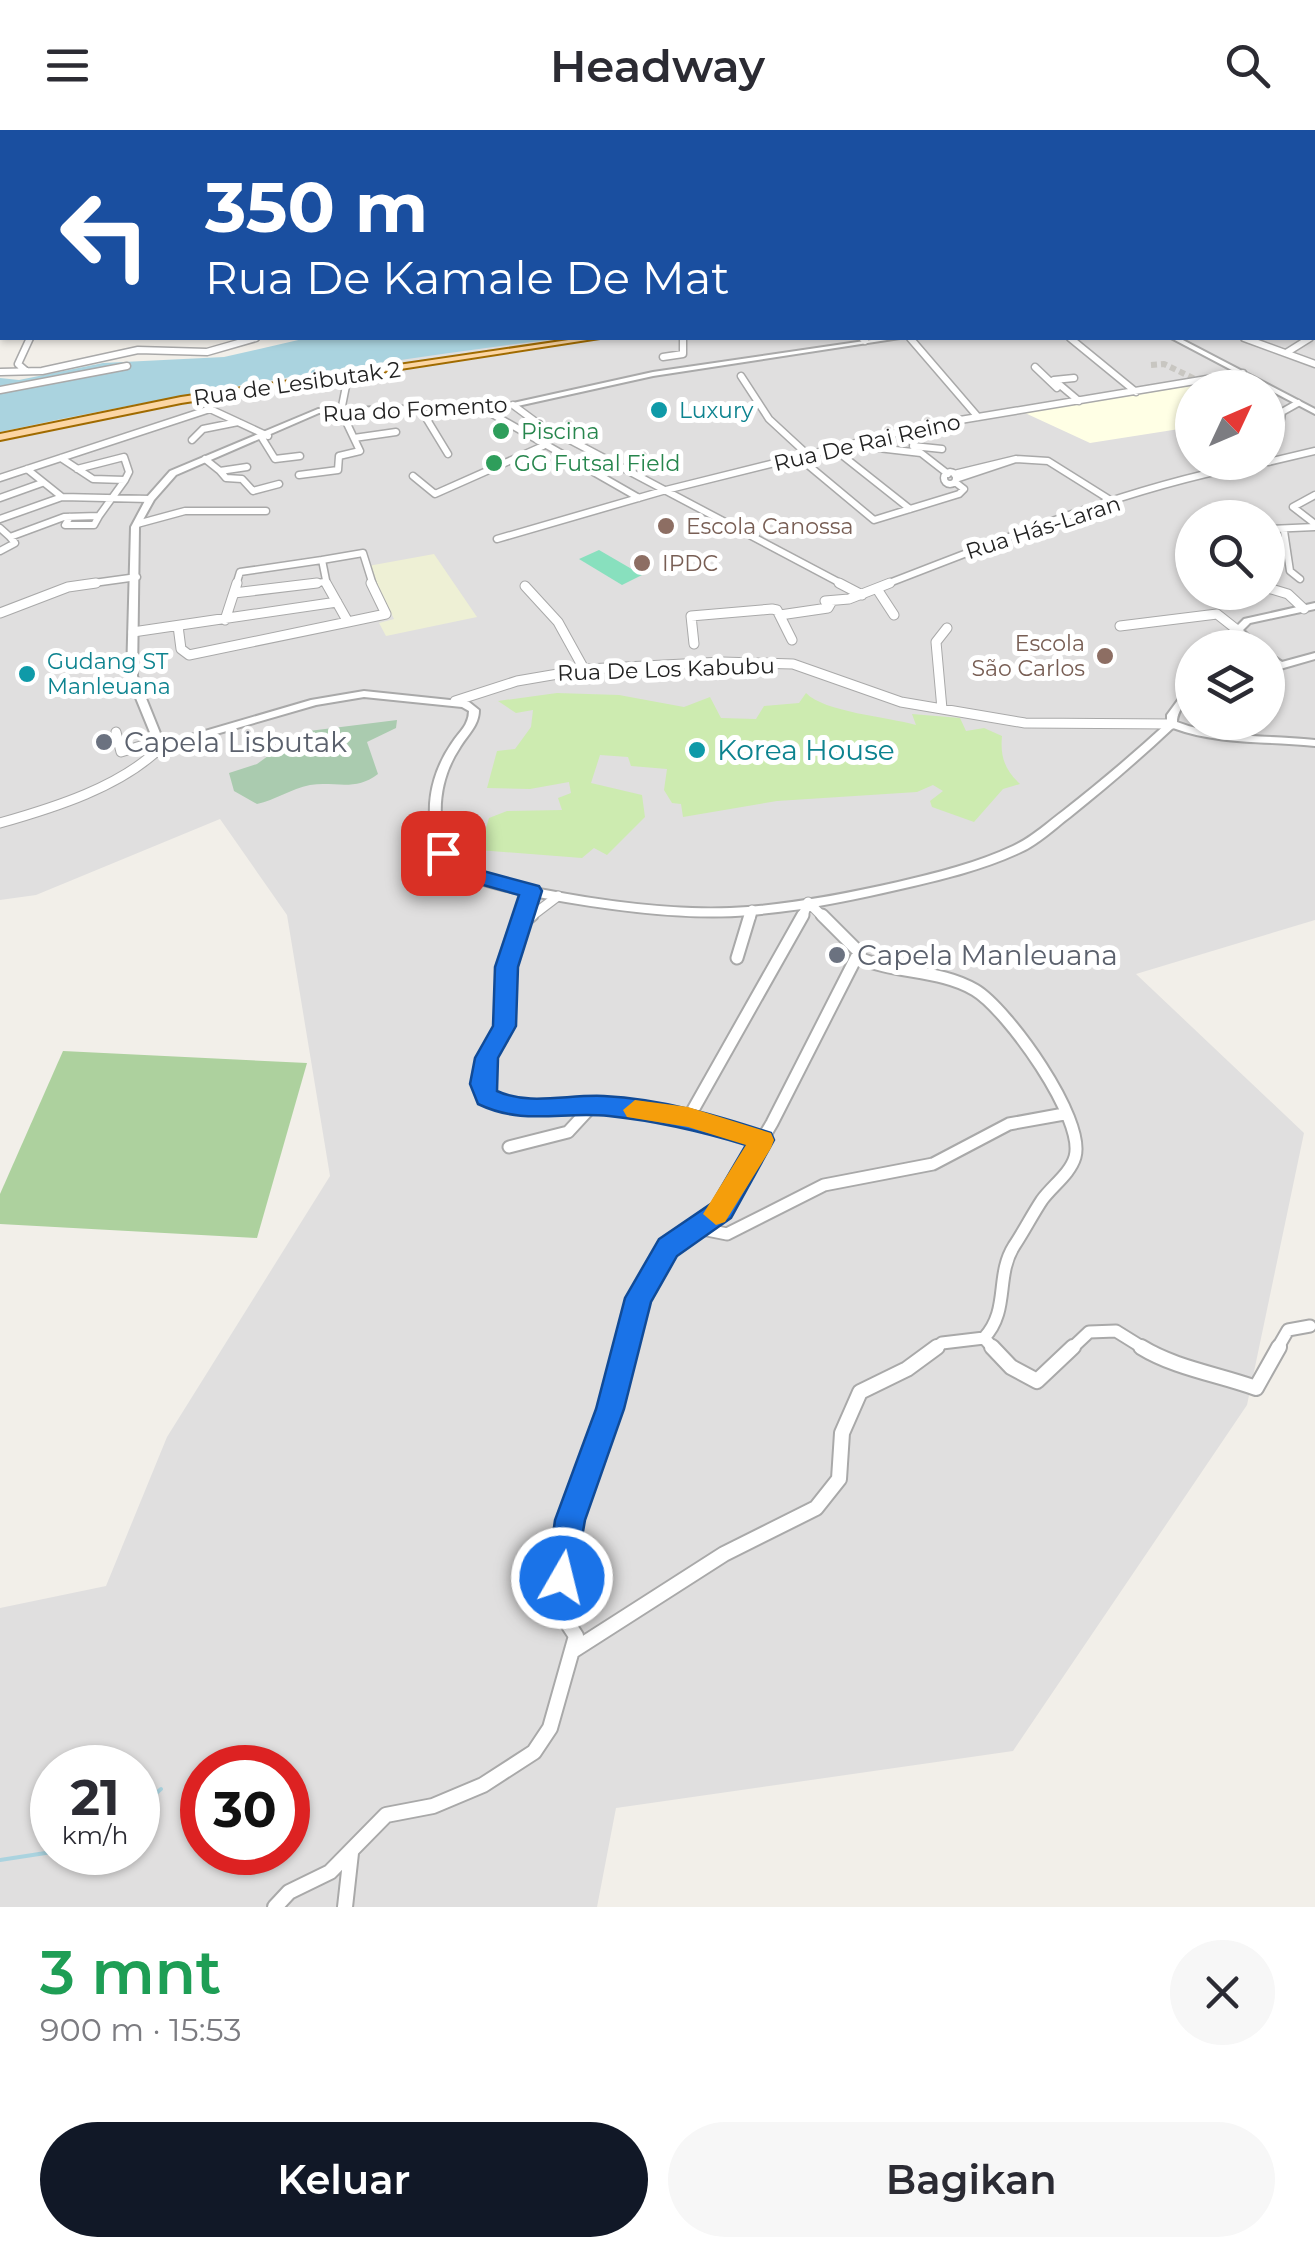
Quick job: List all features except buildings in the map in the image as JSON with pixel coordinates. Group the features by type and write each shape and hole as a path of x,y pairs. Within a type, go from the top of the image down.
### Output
{"main road":[{"name":"Rua de Lesibutak 2","path":"0,436 181,400 583,340"}],"street":[{"path":"20,373 28,369 18,365 29,340"},
{"path":"224,340 224,348"},
{"path":"0,373 20,373 129,350 191,354 250,340"},
{"path":"663,357 683,354 682,340"},
{"name":"Rua do Fomento","path":"161,744 132,676 137,524 150,499 173,474 318,411 513,404 652,374 858,340"},
{"path":"912,340 978,416"},
{"path":"1072,340 1136,392"},
{"path":"1179,340 1237,370"},
{"path":"1250,340 1315,364"},
{"path":"1258,343 1262,340"},
{"path":"1286,354 1305,340"},
{"path":"0,390 127,366"},
{"path":"1034,367 1075,402"},
{"path":"0,373 28,385"},
{"path":"299,475 338,470 338,457 360,451 341,411 348,376"},
{"path":"741,376 769,419 808,455"},
{"path":"1074,378 1054,380 1075,402"},
{"name":"Rua De Rai Reino","path":"497,538 666,490 978,416 1175,385"},
{"path":"1285,395 1315,412"},
{"path":"1285,410 1298,402"},
{"path":"513,404 536,422 862,594"},
{"path":"480,407 640,498"},
{"path":"420,408 448,454"},
{"path":"0,478 210,409 265,437 275,458 300,456"},
{"path":"192,440 203,429 238,422"},
{"path":"354,438 396,432"},
{"path":"882,448 883,442 942,449"},
{"path":"413,476 435,494 543,446"},
{"path":"862,446 882,448 921,453 964,489 959,494 874,520 802,460 862,446"},
{"path":"838,452 910,509"},
{"name":"Rua Hás-Laran","path":"1285,458 1315,452"},
{"path":"10,537 70,517 65,526 94,525 125,480 128,472 124,456 77,469"},
{"path":"61,458 93,479 125,480"},
{"path":"205,459 226,478 242,480 253,491 279,484"},
{"path":"954,477 1016,459 1048,461 1114,503"},
{"path":"220,471 247,467"},
{"path":"27,469 62,497"},
{"name":"Rua Hás-Laran","path":"694,644 691,616 772,609 780,615 828,608 828,601 877,589 964,553 1182,480"},
{"path":"0,498 42,483"},
{"path":"1315,495 1293,507 1315,526"},
{"path":"0,519 62,497 150,499"},
{"path":"137,524 200,510 266,511"},
{"path":"1285,531 1315,526"},
{"path":"0,528 15,543 0,551"},
{"path":"1285,540 1290,571 1300,579"},
{"path":"178,626 181,649 188,655 292,637 386,614 364,568 363,553 240,572 225,620"},
{"path":"322,560 325,582 348,622"},
{"path":"0,613 68,586 138,577"},
{"path":"234,594 325,582"},
{"path":"525,586 558,622 584,669"},
{"path":"877,589 894,615"},
{"path":"1285,593 1310,607"},
{"path":"133,632 337,602"},
{"path":"1120,626 1217,614 1236,628 1247,621 1310,607"},
{"path":"780,615 792,640"},
{"path":"942,709 936,642 947,628"},
{"path":"1285,665 1315,656"},
{"name":"Rua De Los Kabubu","path":"455,701 517,681 584,669 722,662 793,664 900,702 1025,723 1172,724"},
{"path":"116,732 121,752 331,699 364,694 455,701 476,714 437,776 433,806 443,853 465,873 558,896 675,908 752,910 886,888 1018,850 1114,778 1172,724 1175,711"},
{"path":"1172,724 1235,738 1257,736 1315,743"},
{"path":"0,822 38,812 147,762 161,744"},
{"path":"531,891 502,987 504,1026 483,1076 487,1098 510,1108 592,1106 688,1117 762,1140"},
{"path":"520,925 558,896"},
{"path":"275,1907 289,1892 330,1872 386,1816 433,1806 483,1786 534,1752 550,1728 576,1636 558,1608 570,1520 610,1409 638,1298 668,1248 722,1210 858,957 859,952 808,902"},
{"path":"688,1117 798,928 808,902"},
{"path":"737,958 752,910"},
{"path":"574,1650 724,1554 816,1508 839,1480 842,1433 860,1392 942,1343 984,1338 996,1327 1006,1303 1003,1277 1010,1252 1076,1157 1078,1142 1046,1068 985,995 948,979 893,973 858,957"},
{"path":"509,1147 568,1136 584,1125 592,1106"},
{"path":"698,1228 727,1234 824,1186 932,1164 1009,1124 1064,1114"},
{"path":"984,1338 1011,1367 1037,1381 1089,1332 1116,1330 1170,1365 1192,1366 1256,1388 1288,1330 1310,1326"},
{"path":"345,1907 351,1852"}],"shaded area":[{"path":"506,340 1315,340 1315,920 1136,974 1304,1133 1247,1405 1013,1751 616,1808 597,1907 0,1907 0,1608 106,1586 167,1437 330,1176 287,915 220,819 36,895 0,900 0,435 112,409"},
{"path":"1175,388 1175,430 1090,443 1025,413"},
{"path":"434,554 477,617 386,636 379,623 394,619 368,566"},
{"path":"397,720 396,728 367,742 378,774 361,783 310,785 257,804 234,791 229,773 257,764 301,732"}],"green space":[{"path":"599,550 642,575 622,585 579,559"},
{"path":"557,693 619,695 684,707 710,697 721,718 756,719 764,706 799,703 806,693 827,705 916,725 912,714 960,718 966,731 984,728 1002,736 1005,763 1020,784 1003,789 974,822 932,807 930,801 943,791 933,785 917,792 777,801 683,817 681,804 672,803 664,790 667,769 631,766 628,757 600,755 591,783 642,795 645,817 607,855 594,848 582,858 453,848 449,830 486,828 489,818 507,811 562,810 558,798 571,793 569,782 530,789 487,788 497,751 515,749 531,727 533,710 516,713 498,701"},
{"path":"63,1051 307,1063 257,1238 0,1224 0,1194"}],"water":[{"path":"298,340 549,340 281,379 0,432 0,378 19,380 103,363 224,357"}],"waterway":[{"path":"0,1860 30,1855"}],"tunnel":[{"path":"1151,365 1164,364 1176,370"}],"slow traffic":[{"path":"635,1110 688,1117 762,1140 716,1214"}],"place":[{"name":"Luxury","path":"659,410"},
{"name":"Piscina","path":"501,431"},
{"name":"GG Futsal Field","path":"494,463"},
{"name":"Escola Canossa","path":"666,526"},
{"name":"IPDC","path":"642,563"},
{"name":"Escola São Carlos","path":"1105,656"},
{"name":"Gudang ST Manleuana","path":"27,674"},
{"name":"Capela Lisbutak","path":"104,742"},
{"name":"Korea House","path":"697,750"},
{"name":"Capela Manleuana","path":"837,955"}],"route":[{"path":"443,853 465,873 531,891 506,967 502,987 504,1026 487,1058 482,1084 487,1098 510,1108 604,1106 688,1117 762,1140 722,1210 668,1248 638,1298 610,1409 570,1520 562,1578"}]}
